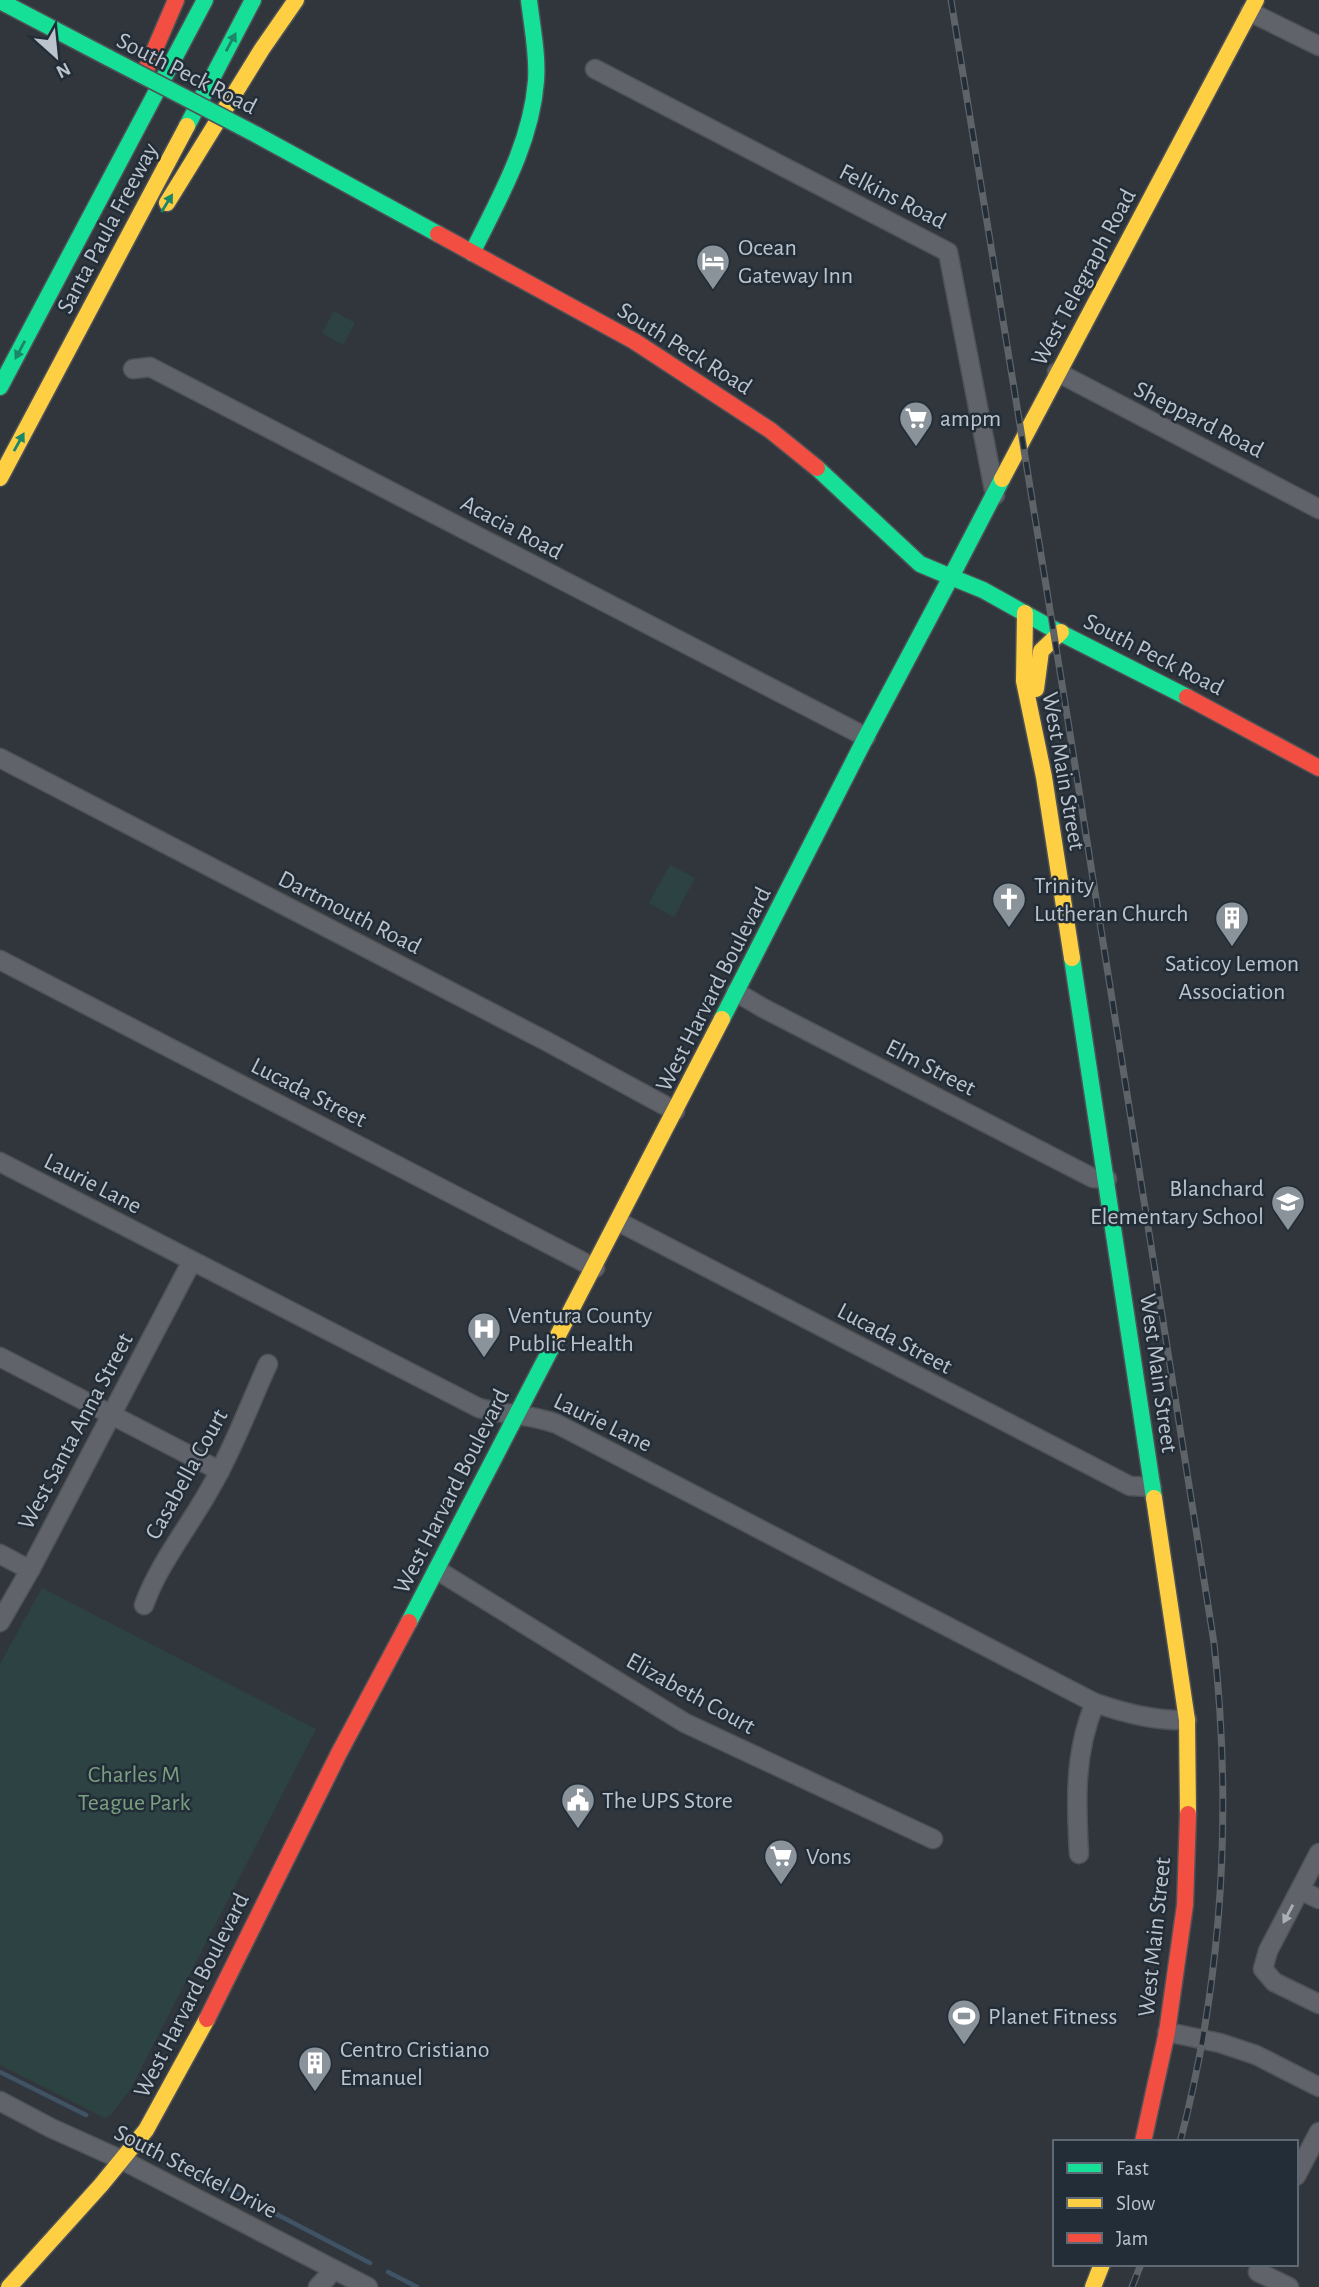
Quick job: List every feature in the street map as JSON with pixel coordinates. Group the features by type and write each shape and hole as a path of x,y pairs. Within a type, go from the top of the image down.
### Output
{"main road":[{"path":"136,94 176,0"},
{"name":"Santa Paula Freeway","path":"0,387 205,0"},
{"name":"Santa Paula Freeway","path":"0,478 253,0"},
{"path":"39,406 262,49 296,0"},
{"path":"472,253 523,146 532,110 536,80 529,0"},
{"name":"South Peck Road","path":"0,1 257,135 634,341 755,419 810,461 920,564 983,590 1319,768"},
{"name":"West Telegraph Road","path":"951,577 1057,372 1253,6"},
{"path":"39,313 126,116"},
{"name":"West Harvard Boulevard","path":"9,2287 146,2130 199,2036 340,1753 516,1413 595,1269 866,737 951,577"},
{"name":"West Main Street","path":"1025,613 1024,681 1044,777 1187,1720 1189,1781 1185,1905 1167,2032 1143,2140"},
{"path":"1032,727 1041,651 1061,632"},
{"path":"1093,2287 1101,2266"}],"street":[{"path":"1253,6 1319,47"},
{"name":"Felkins Road","path":"595,69 948,252 995,495"},
{"name":"Acacia Road","path":"133,369 150,367 866,737"},
{"name":"Sheppard Road","path":"1057,372 1319,509"},
{"name":"Dartmouth Road","path":"0,758 676,1111"},
{"name":"Lucada Street","path":"0,960 595,1269"},
{"name":"Elm Street","path":"736,992 1093,1178 1107,1179"},
{"name":"Laurie Lane","path":"0,1162 479,1408 538,1417 557,1424 1095,1703 1126,1714 1163,1721 1187,1720"},
{"name":"Lucada Street","path":"619,1222 1130,1486 1152,1487"},
{"name":"West Santa Anna Street","path":"0,1622 192,1261"},
{"path":"0,1357 220,1471"},
{"name":"Casabella Court","path":"144,1605 153,1579 220,1471 268,1364"},
{"path":"0,1554 30,1570"},
{"name":"Elizabeth Court","path":"437,1570 685,1723 933,1839"},
{"path":"1079,1854 1076,1796 1079,1757 1087,1721 1095,1703"},
{"path":"1319,1853 1268,1951 1263,1969 1274,1982 1319,2004"},
{"path":"1300,1890 1319,1899"},
{"path":"1167,2032 1211,2041 1256,2055 1319,2087"},
{"name":"South Steckel Drive","path":"0,2101 51,2128 122,2160 368,2287"},
{"path":"1298,2172 1319,2132"},
{"path":"318,2287 334,2270"},
{"path":"1257,2274 1289,2287"}],"green space":[{"path":"334,311 355,323 343,345 322,333"},
{"path":"670,865 695,878 674,917 649,903"},
{"name":"Charles M Teague Park","path":"42,1588 316,1729 131,2088 111,2115 105,2118 0,2065 0,1664"}],"waterway":[{"path":"0,2072 86,2115"},
{"path":"192,2170 370,2263"},
{"path":"388,2272 417,2287"}],"railway":[{"path":"951,0 1214,1643 1222,1769 1220,1894 1206,2019 1180,2140"},
{"path":"1132,2287 1140,2266"}],"traffic: fast":[{"path":"0,387 205,0"},
{"path":"187,126 253,0"},
{"path":"472,253 503,191 528,127 536,81 529,0"},
{"path":"0,1 109,58"},
{"path":"109,58 257,135"},
{"path":"257,135 438,234"},
{"path":"722,1019 951,577 920,564 817,468"},
{"path":"1002,479 951,577 983,590 1187,697"},
{"path":"1072,958 1154,1498"},
{"path":"409,1622 556,1339"}],"traffic: slow":[{"path":"167,203 262,49 296,0"},
{"path":"1002,479 1256,0"},
{"path":"0,478 187,126"},
{"path":"1025,613 1024,681 1044,777 1072,958"},
{"path":"1036,689 1041,651 1061,632"},
{"path":"556,1339 722,1019"},
{"path":"1154,1498 1187,1720 1188,1814"},
{"path":"9,2287 101,2185 146,2130 207,2019"},
{"path":"1093,2287 1101,2266"}],"traffic: jam":[{"path":"145,72 176,0"},
{"path":"438,234 634,341 770,430 817,468"},
{"path":"1187,697 1319,768"},
{"path":"207,2019 339,1753 409,1622"},
{"path":"1143,2140 1167,2032 1185,1905 1188,1814"}],"place":[{"name":"Ocean Gateway Inn","path":"713,291"},
{"name":"ampm","path":"916,448"},
{"name":"Trinity Lutheran Church","path":"1009,929"},
{"name":"Saticoy Lemon Association","path":"1232,948"},
{"name":"Blanchard Elementary School","path":"1288,1232"},
{"name":"Ventura County Public Health","path":"484,1359"},
{"name":"The UPS Store","path":"578,1830"},
{"name":"Vons","path":"781,1886"},
{"name":"Planet Fitness","path":"964,2046"},
{"name":"Centro Cristiano Emanuel","path":"315,2093"}]}
